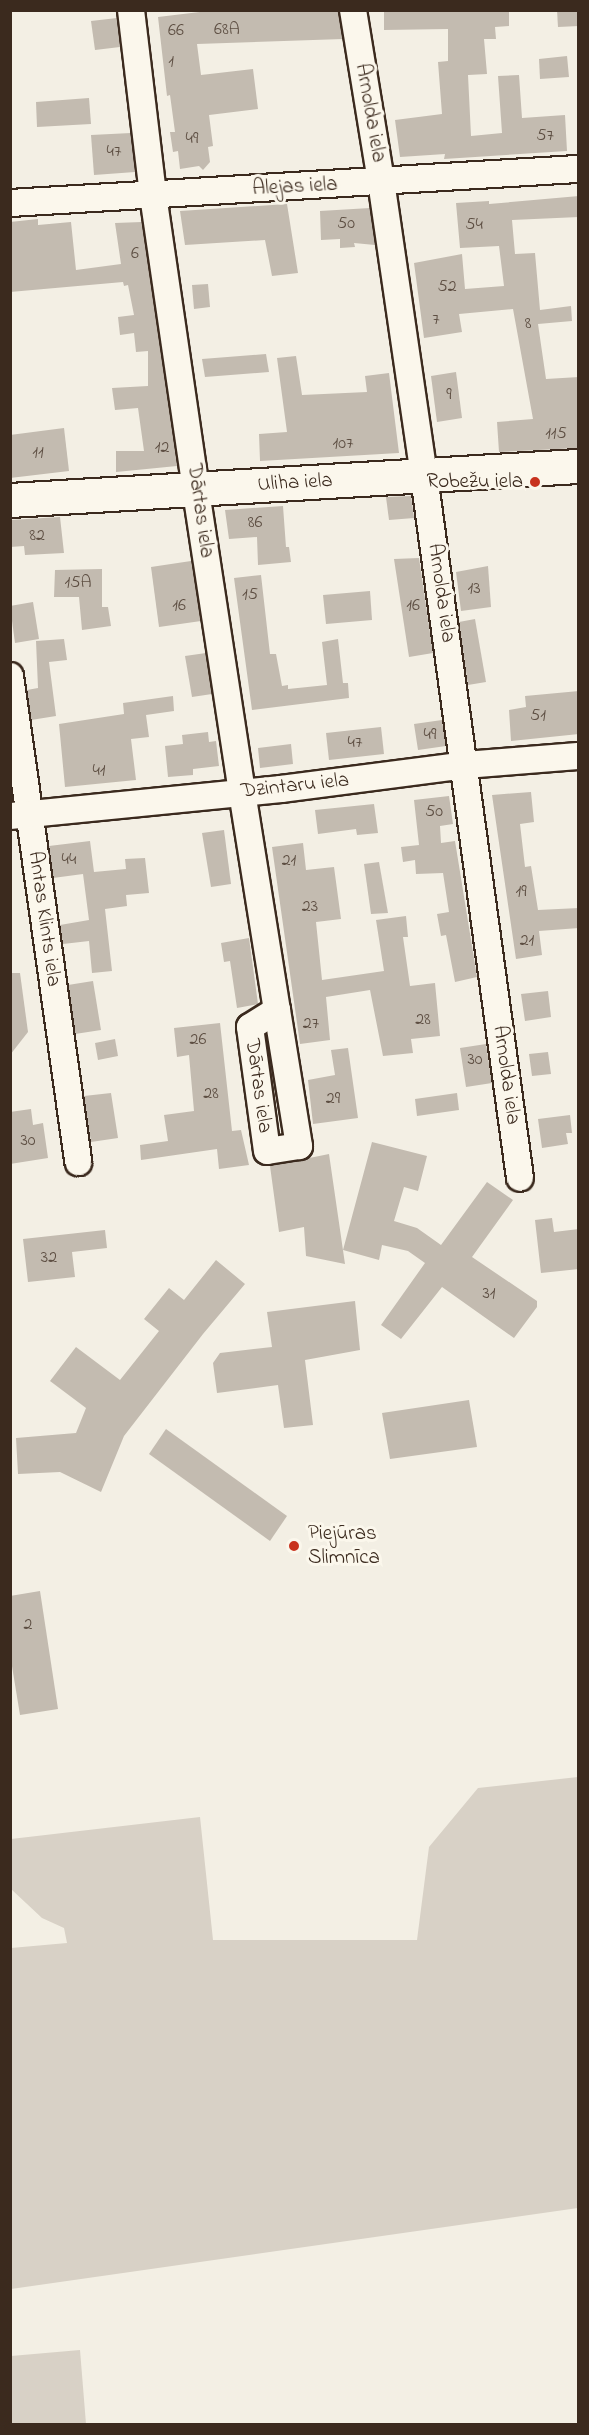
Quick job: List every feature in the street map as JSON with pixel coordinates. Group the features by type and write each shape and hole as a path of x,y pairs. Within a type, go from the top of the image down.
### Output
{"main road":[{"name":"Uliha iela","path":"10,500 579,466"}],"street":[{"name":"Dārtas iela","path":"130,10 153,195 196,489 242,792 277,1010 298,1146 267,1151 250,1027 277,1010"},
{"name":"Arnolda iela","path":"353,10 424,476 520,1178"},
{"name":"Alejas iela","path":"10,203 579,169"},
{"name":"Antas Klints iela","path":"10,676 20,815 78,1162"},
{"name":"Dzintaru iela","path":"20,815 242,792 465,765 579,756"}],"shaded area":[{"path":"578,1777 578,2208 11,2289 11,1948 67,1943 64,1928 42,1918 11,1889 11,1839 200,1817 213,1940 417,1940 429,1847 478,1788"},
{"path":"80,2350 86,2424 11,2424 11,2356"}],"building":[{"path":"338,10 343,39 197,44 201,75 253,69 258,109 209,115 213,146 208,147 210,162 203,170 199,166 180,169 178,151 173,152 170,132 175,132 170,95 167,96 158,17 208,11"},
{"path":"384,10 509,10 509,26 495,27 496,39 484,39 487,74 468,75 471,136 502,133 498,76 519,75 522,118 565,115 567,151 444,159 445,154 400,157 395,120 442,114 438,62 448,61 448,29 384,30"},
{"path":"557,10 579,10 579,26 558,27"},
{"path":"117,18 120,47 95,50 91,21"},
{"path":"567,56 569,77 540,79 539,59"},
{"path":"89,98 91,124 37,127 36,102"},
{"path":"131,133 135,172 94,175 91,135"},
{"path":"579,196 579,217 512,220 515,254 535,253 540,310 571,306 572,321 538,324 546,379 579,377 579,448 499,452 497,422 533,419 513,309 459,314 462,332 424,338 414,263 462,254 465,289 504,286 499,246 460,248 456,203 489,201 489,204"},
{"path":"287,204 298,273 272,276 265,240 185,245 180,211"},
{"path":"370,208 375,245 354,243 355,247 340,248 340,239 321,240 320,211"},
{"path":"38,219 38,225 71,222 76,270 121,264 115,223 142,222 177,466 116,472 116,451 144,451 138,408 115,410 112,388 148,386 148,351 136,352 134,333 120,335 118,317 134,315 128,285 124,286 123,282 10,292 10,222"},
{"path":"208,284 210,307 194,309 192,285"},
{"path":"266,354 269,372 205,377 202,359"},
{"path":"296,356 302,395 367,392 365,376 389,373 399,453 260,461 259,434 287,432 277,358"},
{"path":"456,372 462,418 437,422 431,376"},
{"path":"64,428 69,471 10,478 10,435"},
{"path":"411,496 414,518 389,520 386,497"},
{"path":"283,506 286,547 289,547 291,562 258,565 257,537 229,539 225,510"},
{"path":"60,517 64,553 25,555 24,546 10,547 10,520"},
{"path":"419,558 433,653 409,657 394,559"},
{"path":"191,561 201,621 159,627 151,567"},
{"path":"488,566 491,607 461,611 456,572"},
{"path":"102,569 102,607 108,607 111,626 82,630 79,597 54,597 55,570"},
{"path":"261,575 270,654 276,654 282,686 288,685 288,689 327,685 322,642 338,639 343,683 348,683 349,698 252,710 234,578"},
{"path":"370,591 372,620 326,624 323,595"},
{"path":"33,602 39,639 15,643 10,606"},
{"path":"475,619 486,682 468,685 459,622"},
{"path":"64,639 67,660 49,662 56,716 31,720 27,690 38,688 36,641"},
{"path":"206,653 212,694 192,697 185,656"},
{"path":"579,691 579,734 511,741 509,710 526,707 525,696"},
{"path":"173,696 174,711 146,715 149,737 131,739 136,780 65,787 59,724 124,714 123,703"},
{"path":"442,720 446,746 418,750 414,724"},
{"path":"381,727 384,754 329,760 326,733"},
{"path":"208,732 209,742 216,741 219,766 193,769 193,775 168,777 165,746 183,744 182,735"},
{"path":"291,744 293,764 260,768 258,748"},
{"path":"531,792 534,822 520,824 525,867 531,866 538,910 579,908 579,928 539,931 542,955 516,959 492,795"},
{"path":"449,796 453,824 440,826 441,843 455,841 477,977 455,982 446,935 441,936 437,914 449,912 443,873 416,874 415,860 403,862 401,847 419,845 414,800"},
{"path":"374,804 378,833 357,835 356,829 318,834 315,810"},
{"path":"224,830 231,884 211,887 202,833"},
{"path":"90,841 94,872 126,869 125,859 145,858 149,893 126,895 127,906 105,909 112,971 92,973 89,941 63,944 60,925 89,920 83,874 53,878 49,846"},
{"path":"303,843 306,870 334,867 341,919 316,922 322,980 384,971 376,920 406,916 408,937 403,937 410,986 435,983 440,1036 411,1039 413,1053 383,1056 370,990 326,997 330,1040 300,1044 272,847"},
{"path":"379,862 388,913 371,914 364,864"},
{"path":"249,938 258,1004 237,1008 230,961 224,962 221,943"},
{"path":"10,973 20,973 28,1032 10,1055"},
{"path":"93,981 101,1030 75,1034 68,985"},
{"path":"548,991 551,1017 525,1021 521,994"},
{"path":"220,1023 232,1131 241,1130 249,1165 219,1169 217,1149 141,1160 140,1145 168,1141 164,1115 194,1111 189,1055 177,1057 174,1028"},
{"path":"115,1039 118,1056 98,1060 95,1043"},
{"path":"486,1044 492,1083 466,1087 460,1048"},
{"path":"348,1048 358,1118 313,1124 308,1080 335,1075 331,1050"},
{"path":"548,1052 551,1074 532,1076 529,1054"},
{"path":"111,1093 118,1138 91,1142 84,1096"},
{"path":"457,1093 459,1110 417,1116 415,1099"},
{"path":"31,1109 33,1125 43,1123 48,1158 10,1164 10,1112"},
{"path":"570,1115 572,1133 566,1133 568,1144 542,1148 538,1119"},
{"path":"372,1142 427,1156 418,1191 404,1187 394,1221 417,1228 441,1245 487,1182 513,1200 472,1257 537,1301 537,1307 514,1338 442,1287 401,1339 381,1325 425,1263 408,1251 382,1245 379,1260 343,1250"},
{"path":"329,1154 345,1264 306,1256 304,1227 279,1232 270,1166"},
{"path":"552,1218 554,1232 579,1229 579,1269 541,1273 535,1220"},
{"path":"105,1230 107,1248 72,1252 75,1277 28,1282 23,1239"},
{"path":"216,1260 245,1284 124,1436 101,1492 60,1472 18,1474 16,1438 76,1433 86,1408 50,1381 76,1347 120,1380 159,1331 144,1319 169,1288 184,1300"},
{"path":"355,1301 360,1350 305,1360 313,1425 284,1428 278,1385 217,1393 213,1363 220,1353 272,1347 267,1312"},
{"path":"469,1400 477,1447 390,1459 382,1413"},
{"path":"166,1429 287,1516 270,1541 149,1454"},
{"path":"40,1591 58,1709 20,1715 10,1654 10,1596"}],"place":[{"name":"Robežu iela","path":"535,482"},
{"name":"Piejūras Slimnīca","path":"294,1546"}]}
